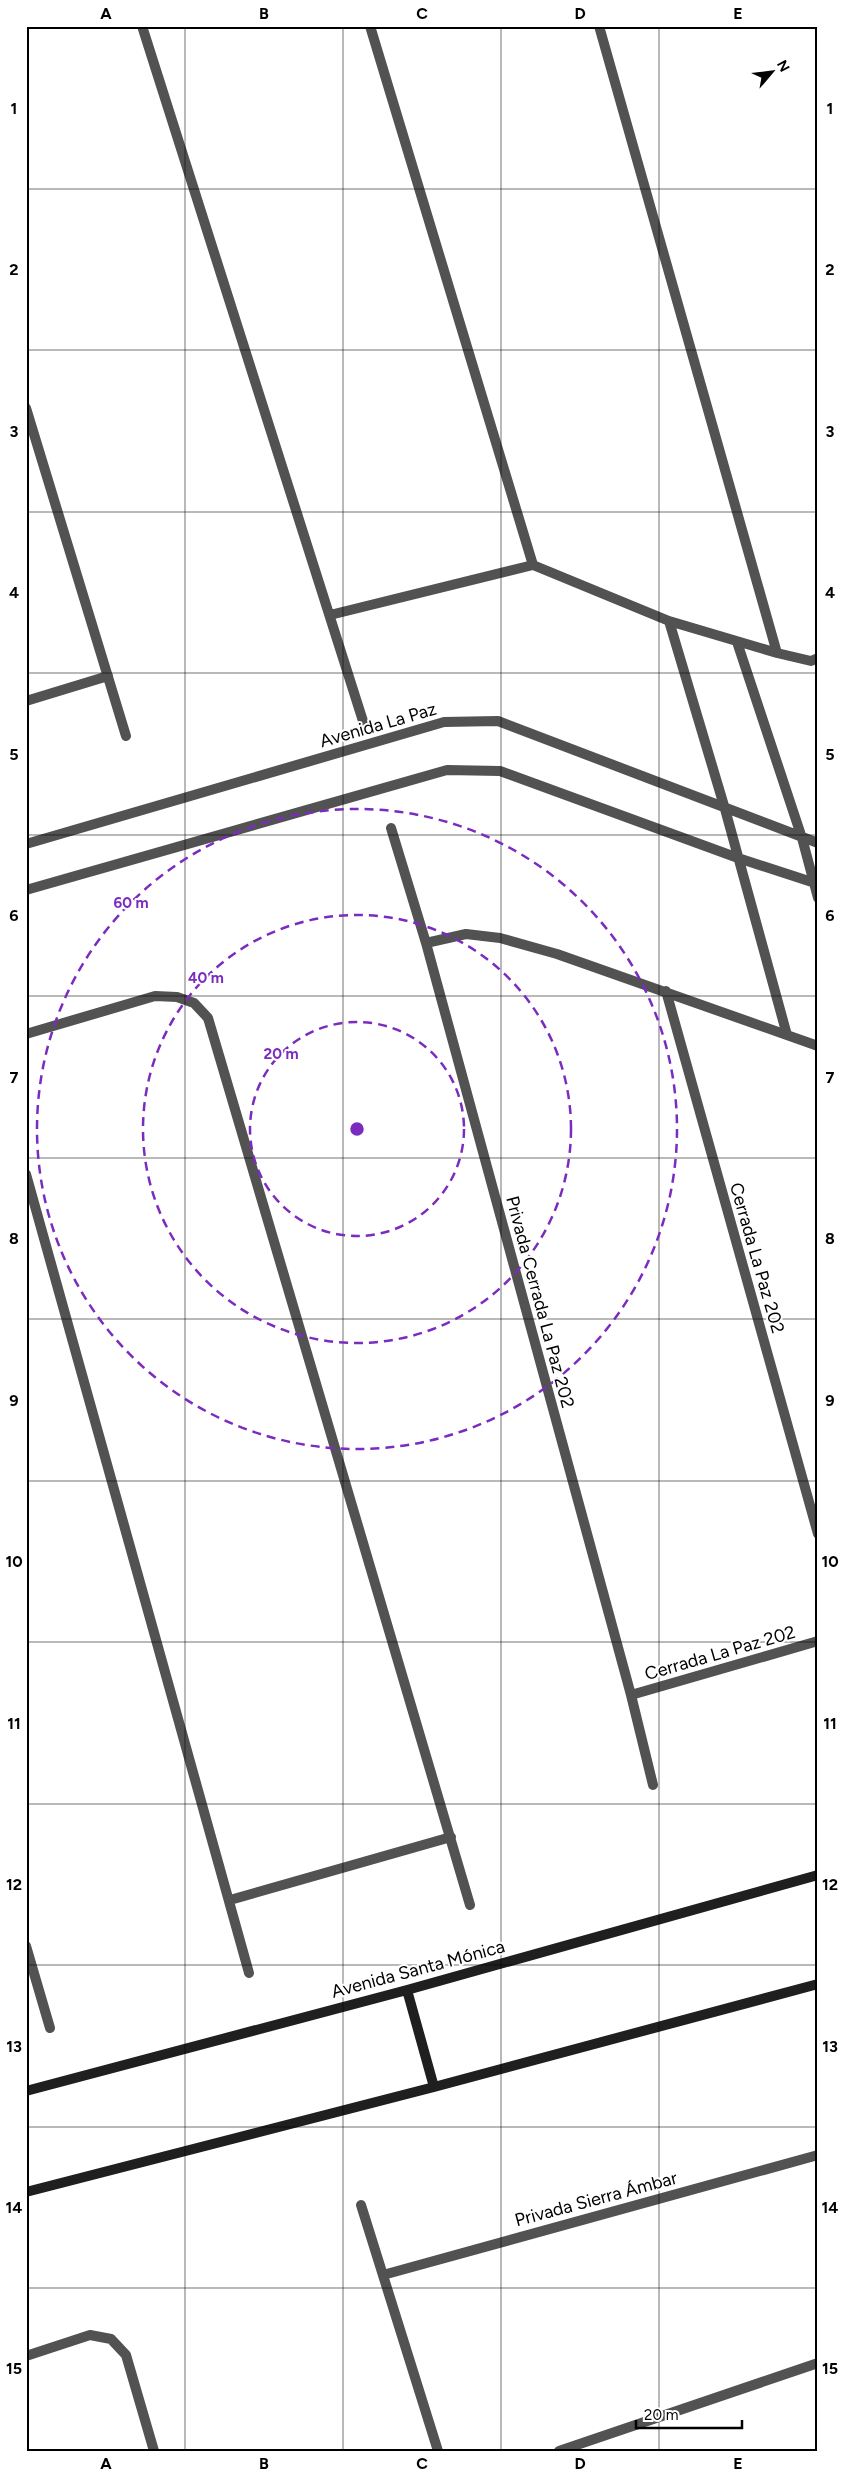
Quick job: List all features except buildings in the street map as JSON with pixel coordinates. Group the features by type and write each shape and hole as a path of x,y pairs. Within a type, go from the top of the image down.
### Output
{"street":[{"path":"142,26 363,721"},
{"path":"370,26 533,565"},
{"path":"599,26 777,653"},
{"path":"26,408 126,736"},
{"path":"330,615 533,565 669,621 777,653 811,660 818,658"},
{"path":"669,621 725,809 787,1035"},
{"path":"737,642 802,838 816,884 818,898"},
{"path":"26,701 108,676"},
{"name":"Avenida La Paz","path":"26,844 444,722 498,721 818,843"},
{"path":"26,890 447,770 500,771 738,858 816,884"},
{"name":"Privada Cerrada La Paz 202","path":"391,828 426,943 631,1695 653,1785"},
{"path":"426,943 466,934 500,938 557,954 666,991 818,1046"},
{"name":"Cerrada La Paz 202","path":"666,991 818,1534"},
{"path":"26,1034 155,996 177,997 194,1003 208,1018 470,1905"},
{"path":"26,1174 250,1973"},
{"name":"Cerrada La Paz 202","path":"631,1695 818,1641"},
{"path":"230,1900 451,1837"},
{"name":"Avenida Santa Mónica","path":"26,2090 407,1990 818,1875"},
{"path":"26,1946 50,2028"},
{"path":"26,2192 434,2087 818,1984"},
{"path":"407,1990 434,2087"},
{"name":"Privada Sierra Ámbar","path":"383,2275 818,2155"},
{"path":"361,2205 438,2451"},
{"path":"26,2356 90,2335 111,2339 126,2355 154,2451"},
{"path":"559,2451 818,2363"}]}
